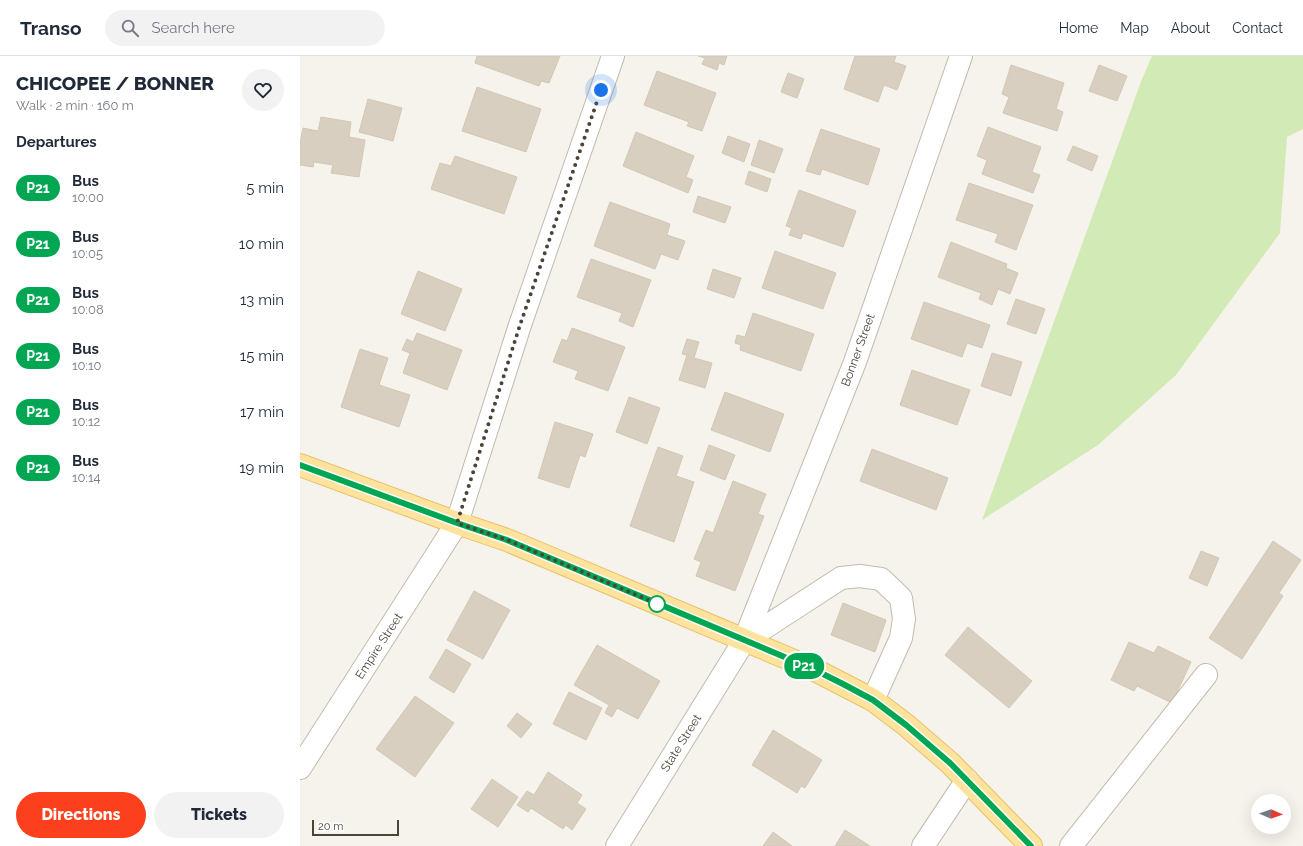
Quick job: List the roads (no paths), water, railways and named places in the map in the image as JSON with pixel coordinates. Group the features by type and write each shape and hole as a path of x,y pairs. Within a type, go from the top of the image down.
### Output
{"main road":[{"path":"300,465 507,540 813,669 843,684 873,700 906,725 950,763 1031,846"}],"street":[{"name":"Empire Street","path":"300,768 457,523 520,325 613,56"},
{"name":"Bonner Street","path":"744,641 855,362 961,56"},
{"path":"744,641 841,578 860,576 881,579 902,598 904,618 901,638 873,700"},
{"name":"State Street","path":"618,846 744,641"},
{"path":"1071,846 1206,675"},
{"path":"923,846 967,780"}]}
